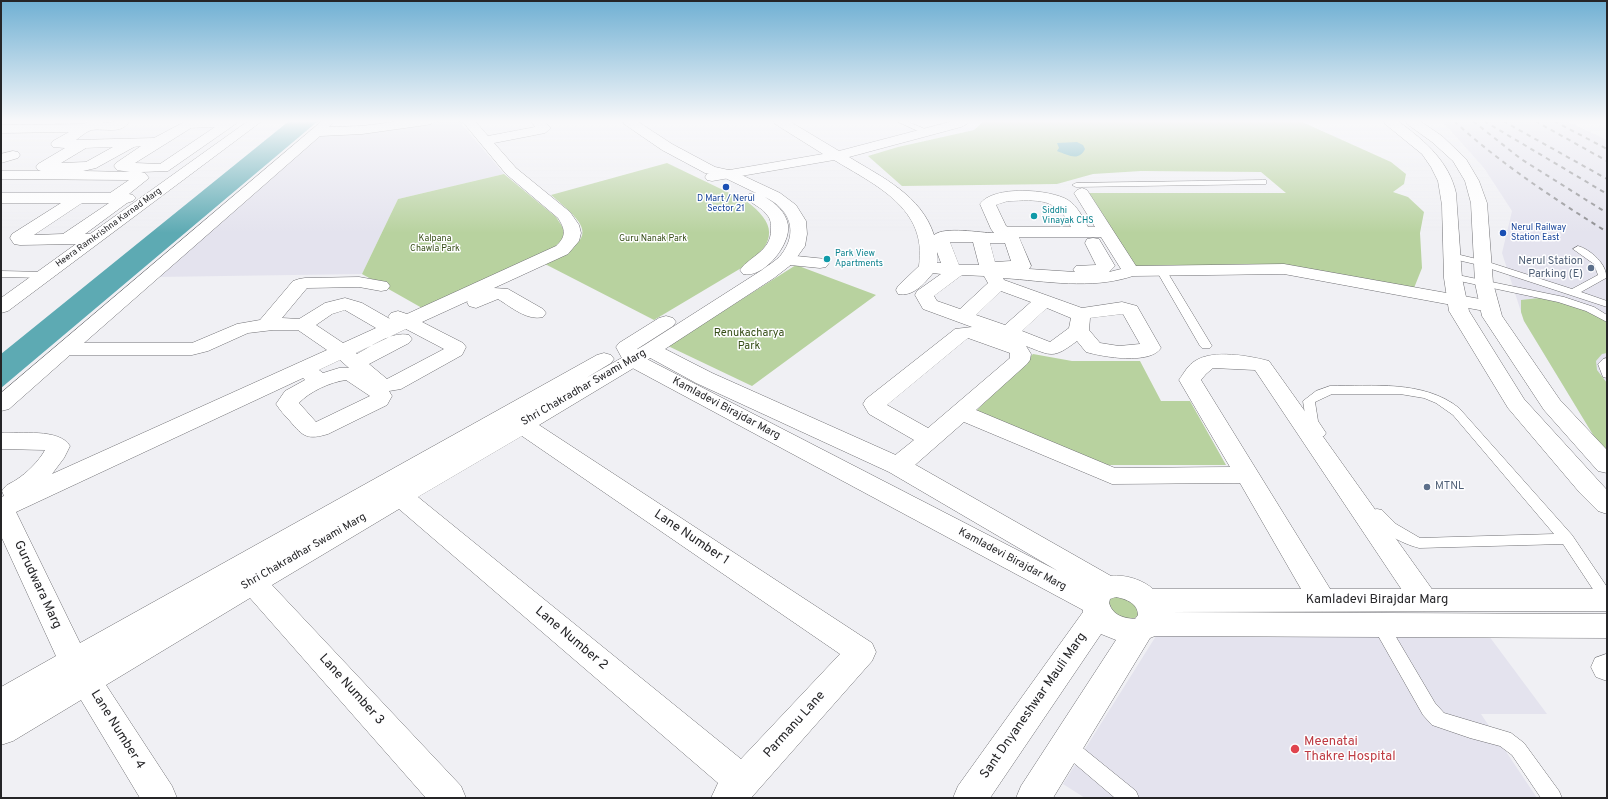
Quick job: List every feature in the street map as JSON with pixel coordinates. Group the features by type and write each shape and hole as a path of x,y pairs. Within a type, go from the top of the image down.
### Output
{"street":[{"path":"1,170 16,166 33,158"},
{"path":"58,158 43,167 91,166 104,158"},
{"path":"133,158 121,166 126,168 193,167"},
{"path":"163,168 177,158"},
{"name":"Heera Ramkrishna Karnad Marg","path":"1,307 205,158"},
{"path":"1,404 285,158"},
{"path":"325,334 408,322 562,250 570,242 574,236 573,229 564,215 511,171 500,158"},
{"path":"636,352 768,256 777,245 780,234 780,223 773,211 761,200 688,158"},
{"path":"717,174 807,158"},
{"path":"717,174 811,158"},
{"path":"839,158 896,192 911,207 923,225 928,244 927,267 906,290"},
{"path":"1433,158 1443,175 1450,200 1453,277 1459,311 1516,403 1589,487 1607,505"},
{"path":"1458,158 1472,181 1479,203 1484,284 1492,316 1552,405 1607,465"},
{"path":"764,191 759,182 762,174 782,164"},
{"path":"636,352 768,274 786,260 796,246 799,234 798,221 790,208 775,196 717,174"},
{"path":"1,175 140,176 142,178 120,198 66,239"},
{"path":"1082,193 1131,271"},
{"path":"1087,237 1028,243 1039,268 1101,270 1106,266 1087,237 1071,212 1063,202 1048,198 1002,197 988,204 999,229 1002,231 1087,237 1110,237"},
{"path":"1,198 151,198"},
{"path":"1,212 25,198"},
{"path":"79,198 18,238 20,240 94,239"},
{"path":"1037,201 1059,201"},
{"path":"955,270 940,239 942,237 970,236 980,238 1001,237 1012,239 1022,264 1022,266 992,274 963,317"},
{"path":"955,270 924,295 930,305 1052,348 1056,347 1079,322 1045,300 992,274 980,238"},
{"path":"786,260 820,263"},
{"path":"927,267 992,274 1097,279 1113,277 1131,271 1284,269 1490,306"},
{"path":"270,320 299,285 305,283 359,282 381,286"},
{"path":"64,349 192,349 201,347 244,328 270,320 325,334 408,322 497,293 501,293 536,313"},
{"path":"1008,333 1045,300"},
{"path":"1,508 312,375 325,334 324,311 337,306 351,306 408,322 473,344"},
{"path":"325,334 345,309 352,307 354,309"},
{"path":"325,334 380,384 385,386 393,384 455,351 456,347 453,345 408,322"},
{"path":"898,466 930,439 1020,360 1022,354 1017,349 969,332 962,333 874,404 877,409 930,439"},
{"name":"Shri Chakradhar Swami Marg","path":"1,703 80,671 252,583 522,425 636,352"},
{"name":"Shri Chakradhar Swami Marg","path":"1,730 80,671 636,352"},
{"name":"Kamladevi Birajdar Marg","path":"636,352 704,378 898,466 1100,601"},
{"name":"Kamladevi Birajdar Marg","path":"636,352 1100,601"},
{"path":"1322,600 1190,380 1194,372 1209,362 1254,362 1262,366 1424,600"},
{"path":"961,412 1112,476 1247,475"},
{"name":"Lane Number 1","path":"522,425 861,652"},
{"path":"1,441 52,442 58,446 54,456 19,491 1,492"},
{"name":"Lane Number 2","path":"400,496 735,790"},
{"name":"Gurudwara Marg","path":"1,508 80,671"},
{"name":"Lane Number 3","path":"252,583 449,798"},
{"path":"1146,618 1133,590 1116,586 1100,601 1104,621 1121,630 1146,618 1380,625 1607,626"},
{"name":"Kamladevi Birajdar Marg","path":"1146,618 1322,600 1607,600"},
{"name":"Sant Dnyaneshwar Mauli Marg","path":"970,798 1100,601"},
{"path":"1033,798 1077,738 1146,618"},
{"name":"Parmanu Lane","path":"735,790 861,652"},
{"name":"Lane Number 4","path":"80,671 160,798"}],"lane":[{"path":"1082,193 1076,185 1263,182"},
{"path":"1574,292 1603,276 1598,263 1578,249"},
{"path":"1452,256 1482,262 1607,304"},
{"path":"1161,270 1206,346"},
{"path":"1,274 44,275"},
{"path":"1453,277 1560,299 1590,309 1607,319"},
{"path":"1560,299 1561,288"},
{"path":"1607,361 1604,364 1607,375"},
{"path":"1567,539 1419,543 1400,534 1385,525 1312,421 1309,401 1330,390 1399,390 1441,401 1458,412 1567,539 1607,600"},
{"path":"1380,625 1429,709 1438,719 1470,730 1505,739 1518,749 1552,798"},
{"path":"1077,738 1129,798"}],"shaded area":[{"path":"292,158 491,158 504,174 398,199 362,274 156,277"},
{"path":"1475,158 1607,158 1607,450 1595,438 1524,321 1502,253 1512,211 1484,168"},
{"name":"Meenatai Thakre Hospital","path":"1156,636 1489,636 1547,714 1481,714 1537,798 1085,798 1063,784"}],"green space":[{"path":"871,158 1383,158 1391,162 1406,174 1404,184 1393,192 1408,197 1424,212 1420,233 1422,268 1414,288 1339,274 1136,267 1089,193 1286,193 1261,172 1141,171 1093,174 1057,184 902,186"},
{"name":"Guru Nanak Park","path":"667,163 746,201 763,217 769,232 768,240 764,248 748,264 654,320 545,264 573,247 580,240 582,233 581,225 575,217 551,195"},
{"name":"Kalpana Chawla Park","path":"504,174 556,217 563,228 565,236 555,248 422,308 362,274 398,199"},
{"name":"Renukacharya Park","path":"796,265 876,295 752,386 668,346"},
{"path":"1539,298 1577,306 1597,314 1604,319 1607,324 1607,353 1602,354 1596,361 1597,370 1607,383 1607,450 1595,438 1524,321 1521,312 1521,300"},
{"path":"1033,354 1072,361 1140,361 1161,401 1190,401 1226,465 1099,465 976,411"},
{"path":"1118,595 1138,605 1138,616 1131,620 1116,617 1108,602 1110,598"}],"water":[{"path":"243,158 274,158 1,388 1,354"}],"railway":[{"path":"1499,158 1528,180 1607,232"},
{"path":"1520,158 1607,213"},
{"path":"1547,158 1607,194"},
{"path":"1570,158 1607,179"},
{"path":"1602,158 1607,161"}],"place":[{"name":"D Mart / Nerul Sector 21","path":"726,187"},
{"name":"Siddhi Vinayak CHS","path":"1034,216"},
{"name":"Nerul Railway Station East","path":"1503,233"},
{"name":"Park View Apartments","path":"827,259"},
{"name":"Nerul Station Parking (E)","path":"1591,268"},
{"name":"MTNL","path":"1427,487"},
{"name":"Meenatai Thakre Hospital","path":"1295,749"}]}
